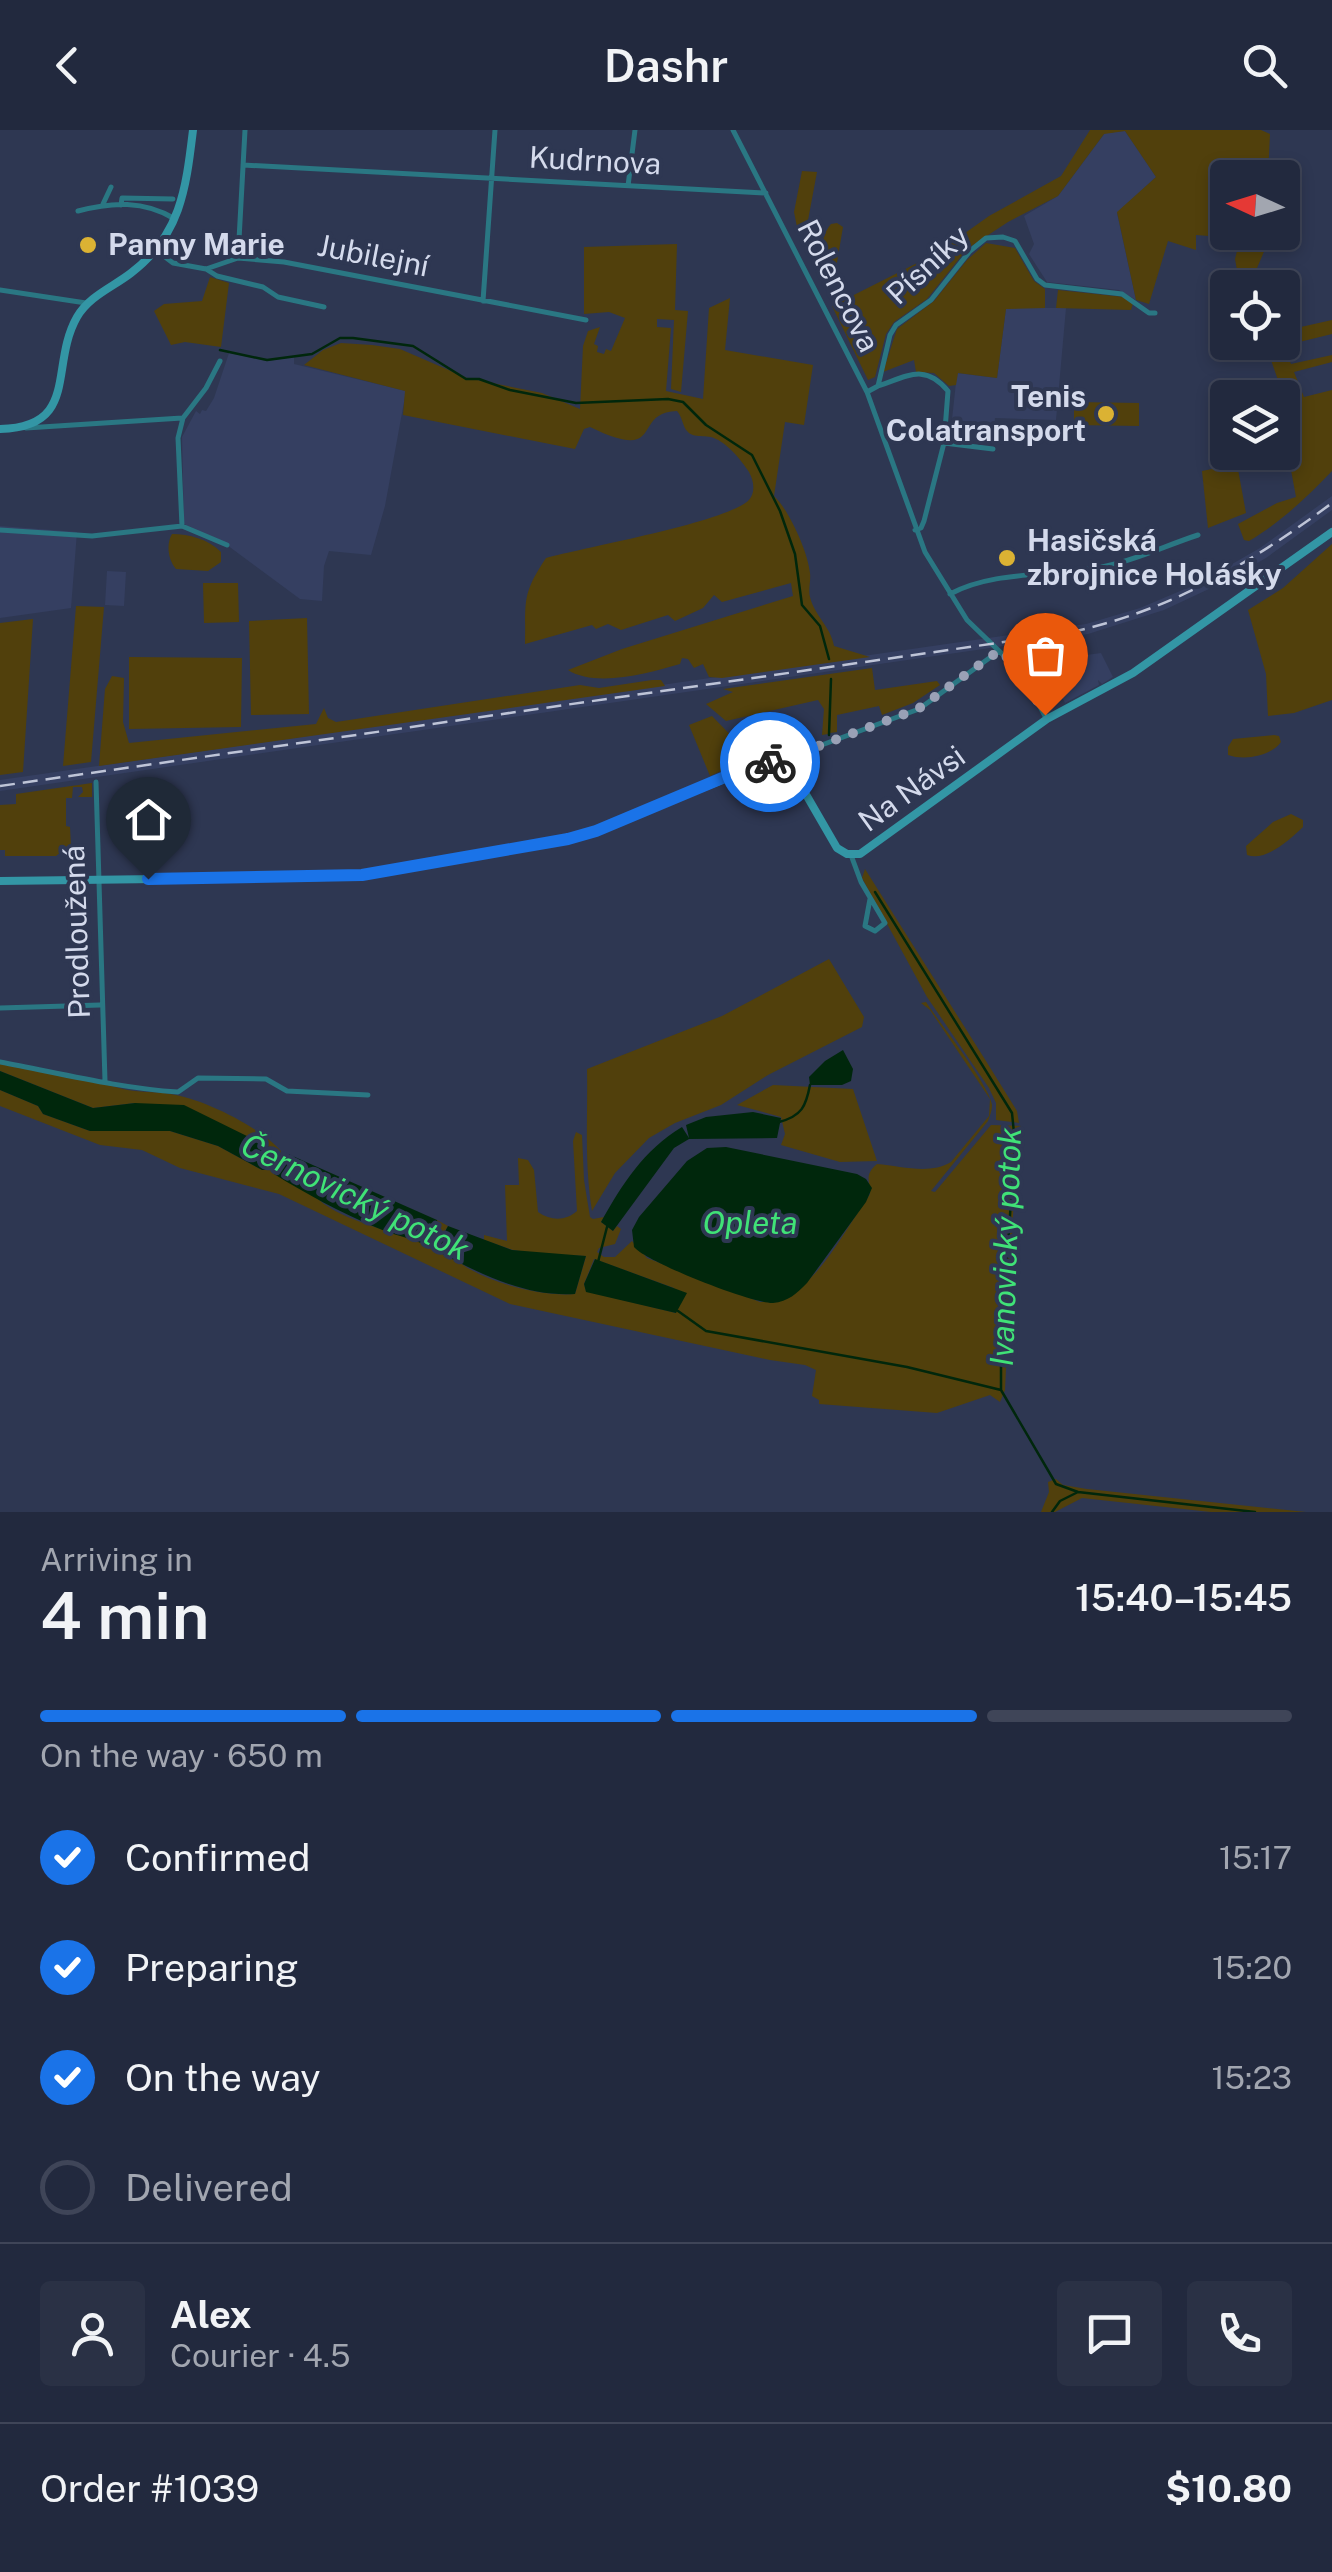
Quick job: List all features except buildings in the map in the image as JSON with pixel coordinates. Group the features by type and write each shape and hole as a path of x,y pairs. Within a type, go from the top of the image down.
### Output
{"street":[{"path":"26,428 43,419 54,404 76,319 87,303 156,250 175,220 185,194 194,130"},
{"path":"238,258 244,130"},
{"path":"482,301 495,130"},
{"path":"628,186 635,130"},
{"name":"Rolencova","path":"733,130 867,392 916,530 950,594 967,620 1023,674 1047,719"},
{"name":"Kudrnova","path":"243,165 766,193"},
{"path":"103,204 110,186"},
{"path":"122,205 122,198 173,199"},
{"path":"78,211 103,204 146,206 175,220"},
{"name":"Písníky","path":"878,386 890,335 896,326 931,300 970,251 986,238 1003,237 1015,242 1037,279 1045,285 1122,294 1149,313 1155,312"},
{"path":"156,250 173,263 263,286 278,297 324,306"},
{"name":"Jubilejní","path":"206,269 238,258 284,262 586,320"},
{"path":"0,290 87,303"},
{"path":"182,526 178,438 183,418 220,361"},
{"path":"867,392 923,373 937,378 948,392 944,443 924,521 916,530"},
{"path":"0,430 183,418"},
{"path":"944,443 992,449"},
{"path":"0,530 92,536 182,526 228,545"},
{"name":"Na Návsi","path":"851,855 868,849 1047,719 1133,673 1332,532"},
{"path":"950,594 986,582 1105,567 1198,534"},
{"path":"782,764 792,756 918,709 1000,650"},
{"path":"0,881 375,873 583,835 761,762 782,764 793,772 836,848 851,855 884,924 875,931 865,926 870,899"},
{"name":"Prodloužená","path":"96,782 105,1080"},
{"path":"0,1008 100,1005"},
{"path":"0,1062 105,1080 126,1088 178,1092 198,1078 266,1079 287,1091 368,1095"}],"shaded area":[{"path":"1090,130 1261,130 1270,134 1269,160 1210,160 1210,236 1196,235 1196,250 1168,241 1149,304 1136,300 1117,212 1156,177 1125,131 1104,134 1058,196 967,249 927,299 894,322 886,334 875,377 868,380 832,306 937,253 989,216 1061,176"},
{"path":"1125,131 1156,177 1117,213 1136,300 1119,290 1047,282 1029,254 1034,244 1024,216 1058,196 1105,133"},
{"path":"802,171 817,172 806,231 797,227 794,212"},
{"path":"831,224 843,227 834,280 826,283 822,244"},
{"path":"986,243 1015,248 1034,281 1045,289 1045,308 1006,309 997,378 958,373 956,385 949,386 934,373 916,372 914,360 883,372 897,329 934,301"},
{"path":"677,244 675,310 688,311 681,392 671,389 674,320 657,319 657,327 671,328 666,391 703,399 709,308 730,298 725,350 813,365 804,425 785,422 774,496 802,543 810,573 810,597 834,646 870,657 722,678 709,677 703,664 694,668 688,659 682,658 680,664 623,677 593,678 568,670 622,649 793,596 791,583 722,602 714,595 703,608 675,621 668,615 621,630 608,624 596,629 592,625 525,644 526,599 546,558 683,526 733,509 748,501 753,491 751,476 739,458 716,439 690,433 677,411 663,413 639,438 629,440 590,427 584,429 575,449 403,415 405,391 304,365 323,350 341,343 400,349 467,378 542,393 580,409 583,346 588,331 600,327 594,344 598,346 597,352 604,354 606,349 611,351 625,318 609,312 584,314 584,247"},
{"path":"1234,250 1265,250 1256,270 1237,270 1237,251"},
{"path":"210,277 229,283 221,347 185,342 171,345 154,311 164,304 202,301"},
{"path":"1058,290 1124,297 1133,303 1131,310 1056,308"},
{"path":"1006,308 1066,308 1056,420 995,418 993,443 950,438 957,373 997,378"},
{"path":"1332,320 1332,334 1300,342 1300,327"},
{"path":"229,353 267,361 294,357 294,364 406,391 385,506 371,555 329,551 322,601 300,599 227,545 184,524 182,437 196,411 206,411 214,398"},
{"path":"1332,355 1332,362 1294,372 1297,380 1278,380 1271,360 1289,360 1291,364"},
{"path":"1300,387 1304,397 1332,390 1332,471 1282,518 1249,541 1244,540 1238,524 1296,497 1291,470 1300,470"},
{"name":"Tenis Colatransport","path":"1074,402 1139,403 1139,426 1074,425"},
{"path":"1238,470 1246,513 1208,528 1202,471"},
{"path":"1332,496 1332,510 1266,558 1226,581 1164,610 1088,634 0,791 0,780 1086,624 1140,608 1199,583 1260,548"},
{"path":"0,526 77,532 71,608 0,618"},
{"path":"172,534 192,536 210,544 221,552 221,562 208,571 176,569 169,552"},
{"path":"1332,544 1332,700 1294,713 1268,716 1266,674 1248,610 1283,588"},
{"path":"107,571 126,572 124,606 105,605"},
{"path":"203,583 238,583 239,622 204,623"},
{"path":"76,606 104,607 91,762 63,766"},
{"path":"307,618 309,714 251,715 249,621"},
{"path":"33,619 23,772 0,775 0,623"},
{"path":"1101,653 1113,677 1102,684 1098,680 1099,685 1065,703 1056,685 1052,686 1049,660"},
{"path":"129,657 242,658 241,727 129,729"},
{"path":"872,668 875,690 937,681 940,685 913,703 882,715 879,706 837,715 837,732 830,733 830,723 828,734 822,735 824,709 818,700 726,721 706,704 733,692 723,689"},
{"path":"112,676 124,678 123,722 129,743 316,724 324,708 328,718 336,722 580,685 599,688 661,680 665,686 99,766 105,689"},
{"path":"712,716 752,757 710,776 689,725"},
{"path":"1274,735 1281,742 1264,754 1228,755 1233,739"},
{"path":"92,783 92,797 78,797 82,787 73,787 72,798 66,798 66,826 70,827 71,846 80,846 80,855 65,856 61,852 56,856 5,856 5,850 0,850 0,805 16,804 16,794"},
{"path":"1291,814 1303,820 1303,827 1269,853 1247,855 1246,846 1273,822"},
{"path":"865,869 1017,1111 1019,1123 996,1120 996,1103 989,1088 927,997 862,878"},
{"path":"829,959 864,1017 862,1027 768,1075 721,1105 649,1138 615,1173 592,1211 587,1157 587,1069 722,1016"},
{"path":"926,1002 990,1099 930,1010 921,1003"},
{"path":"0,1064 129,1090 164,1093 214,1107 272,1142 307,1188 336,1211 428,1246 438,1231 437,1220 448,1226 440,1238 457,1261 485,1277 547,1293 575,1294 586,1256 513,1250 484,1240 484,1235 507,1241 505,1185 519,1185 518,1158 528,1160 534,1170 538,1212 558,1219 577,1211 573,1141 576,1132 582,1135 590,1217 604,1217 601,1222 613,1231 617,1226 621,1229 615,1244 597,1252 615,1257 632,1241 647,1258 760,1302 778,1300 794,1292 822,1266 870,1194 869,1175 877,1164 915,1169 951,1162 989,1116 990,1099 992,1105 988,1121 931,1191 935,1192 991,1125 1022,1126 1017,1129 1005,1390 1000,1402 990,1395 937,1413 819,1404 812,1396 816,1370 805,1365 510,1304 279,1194 180,1168 142,1150 100,1145 0,1106 0,1090 38,1106 43,1114 90,1131 170,1131 218,1146 262,1170 270,1170 135,1103 93,1108 0,1071","holes":["594,1259 674,1288 676,1313 586,1291 584,1284"]},
{"path":"773,1085 853,1089 877,1161 840,1162 781,1145 785,1134 781,1117 737,1105"},
{"path":"1056,1479 1063,1485 1087,1489 1306,1512 1211,1512 1082,1498 1055,1512 1041,1512 1049,1492 1048,1482"}],"water":[{"path":"843,1050 853,1069 851,1081 842,1085 810,1085 809,1077"},
{"path":"0,1071 93,1108 135,1103 184,1105 275,1150 274,1164 269,1170 262,1170 218,1146 170,1131 90,1131 43,1114 38,1106 0,1090"},
{"path":"753,1112 781,1118 777,1138 689,1139 674,1148 613,1231 601,1222 635,1169 668,1136 682,1127 689,1138 686,1125 706,1117"},
{"name":"Opleta","path":"726,1147 857,1174 872,1188 807,1283 783,1301 762,1301 723,1290 678,1272 634,1247 632,1230 639,1217 687,1161 707,1148"},
{"path":"288,1154 437,1220 434,1237 428,1246 388,1232 298,1189 274,1174 280,1157"},
{"path":"448,1226 512,1250 586,1256 575,1294 520,1287 435,1250"},
{"path":"595,1259 687,1293 676,1313 586,1292 584,1284"}],"waterway":[{"name":"Ivanovický potok","path":"220,350 267,360 312,354 340,338 353,338 413,346 466,379 576,403 668,399 683,402 706,425 752,455 780,511 795,554 802,605 820,626 829,659"},
{"name":"Ivanovický potok","path":"829,735 831,679"},
{"name":"Ivanovický potok","path":"875,892 1012,1113 1015,1143 1001,1390 1056,1484 1078,1492 1255,1512"},
{"path":"779,1122 802,1109 810,1085"},
{"path":"598,1262 607,1227"},
{"name":"Černovický potok","path":"678,1311 706,1331 907,1367 1001,1390"},
{"path":"1052,1512 1060,1501 1078,1492"}],"railway":[{"path":"0,786 1067,633 1139,612 1207,583 1332,503"}],"way so far":[{"path":"770,762 782,764 792,756 918,709 1000,650 1023,674 1045,715"}],"place":[{"name":"Panny Marie","path":"88,245"},
{"name":"Tenis Colatransport","path":"1106,414"},
{"name":"Hasičská zbrojnice Holásky","path":"1007,558"}],"route":[{"path":"148,879 362,875 568,839 761,762 770,762"}]}
